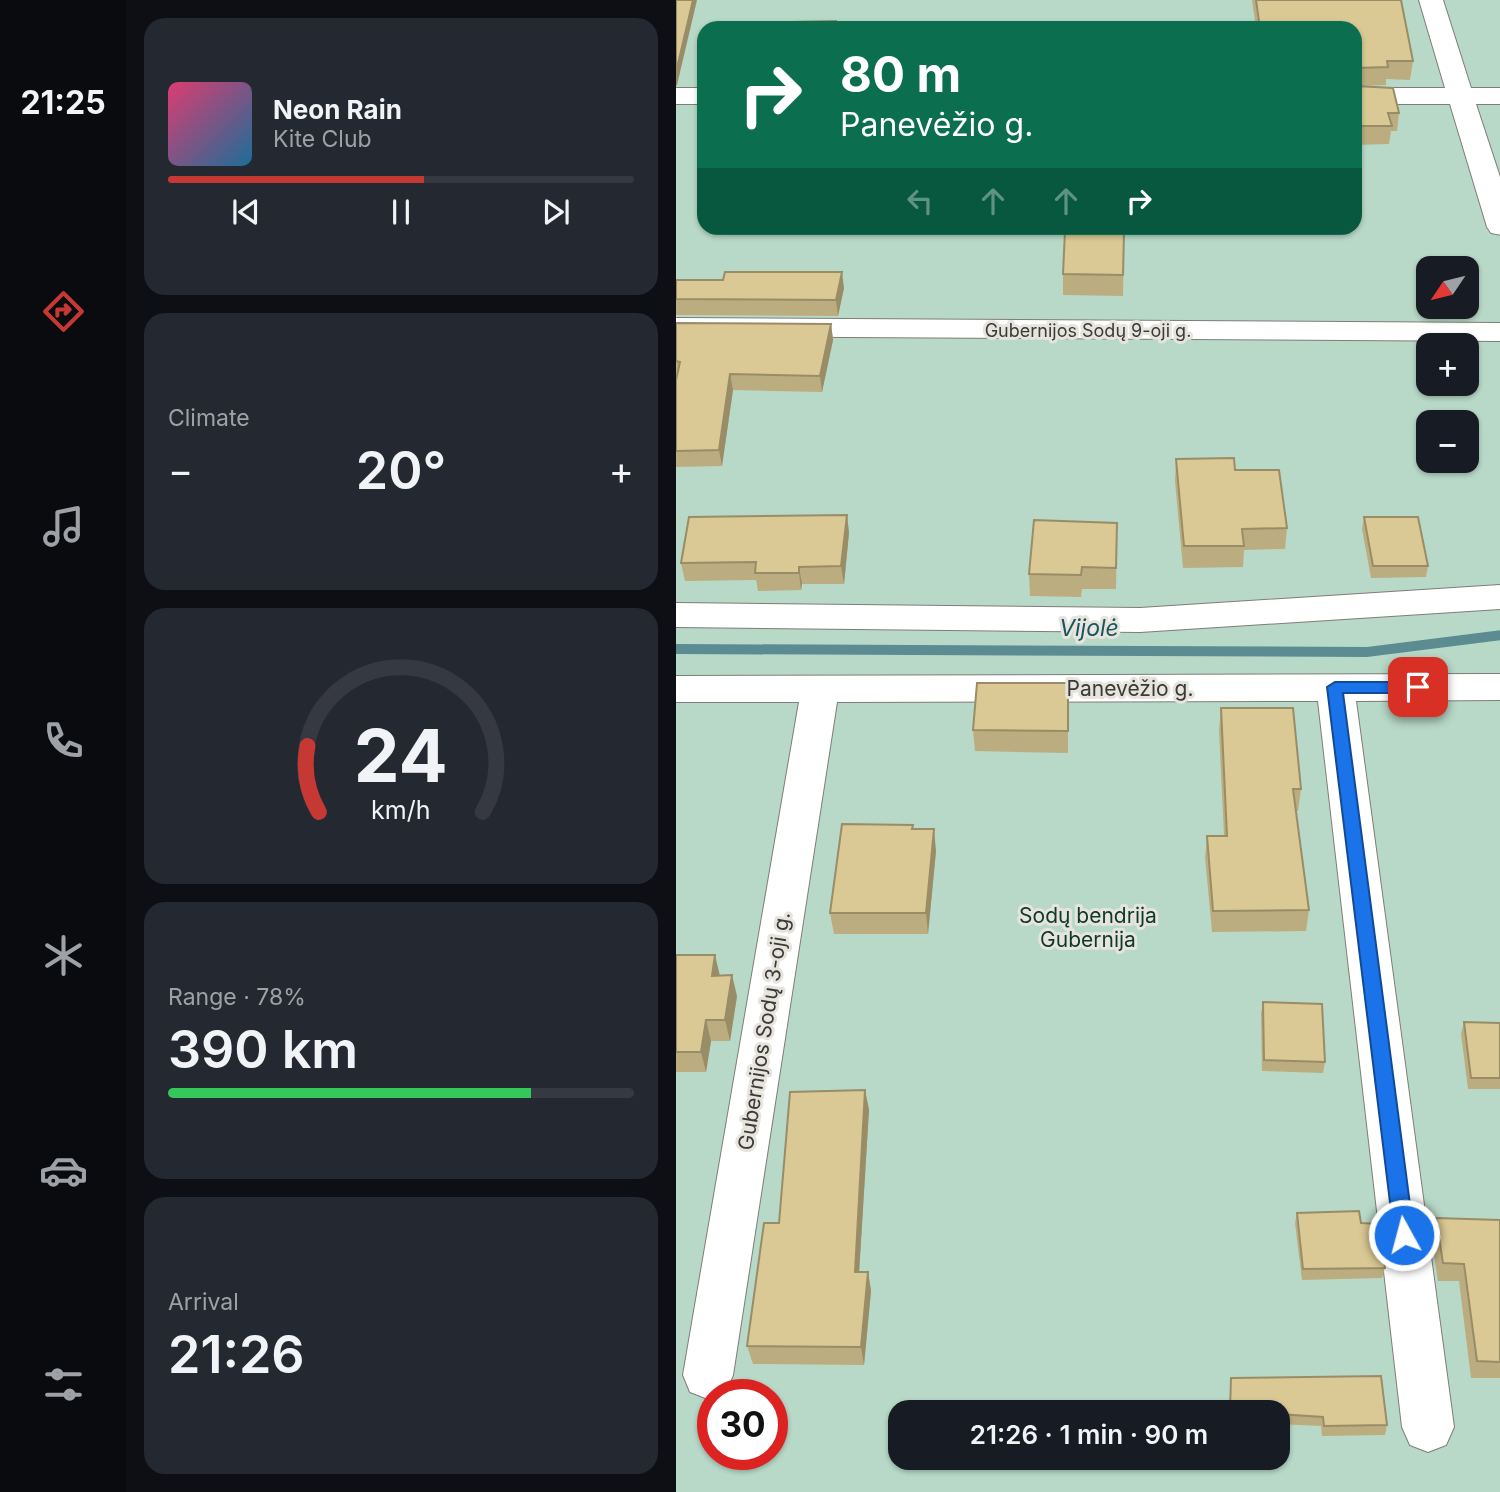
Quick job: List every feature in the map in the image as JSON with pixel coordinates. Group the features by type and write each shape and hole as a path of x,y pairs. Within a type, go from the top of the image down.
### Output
{"street":[{"path":"1431,0 1463,96 1500,227"},
{"path":"676,96 697,96"},
{"path":"1362,96 1500,96"},
{"name":"Gubernijos Sodų 9-oji g.","path":"676,327 1500,332"},
{"path":"676,615 1140,620 1500,597"},
{"path":"1335,687 1428,1427"},
{"name":"Panevėžio g.","path":"676,688 1500,687"},
{"name":"Gubernijos Sodų 3-oji g.","path":"708,1375 820,688"}],"green space":[{"name":"Sodų bendrija Gubernija","path":"676,0 1500,0 1500,1492 676,1492"}],"building":[{"path":"676,0 693,0 676,72"},
{"path":"1256,0 1401,0 1413,61 1387,61 1388,67 1362,68 1362,21 1259,21"},
{"path":"1362,86 1393,88 1399,113 1388,113 1392,126 1362,126"},
{"path":"1065,235 1124,235 1123,275 1063,274"},
{"path":"725,272 842,272 836,300 676,299 676,280 723,280"},
{"path":"676,323 831,324 820,376 730,374 719,450 676,451 676,380 680,362 676,361"},
{"path":"1234,458 1235,470 1279,470 1287,528 1242,529 1244,546 1184,546 1176,459"},
{"path":"847,515 841,566 799,567 799,573 755,573 756,562 681,563 689,517"},
{"path":"1364,517 1418,517 1428,566 1373,566"},
{"path":"1034,520 1117,523 1116,568 1082,567 1081,575 1029,574"},
{"path":"977,683 1068,683 1068,731 973,730"},
{"path":"1221,708 1293,708 1301,789 1293,789 1309,910 1213,911 1207,836 1227,836"},
{"path":"842,824 913,825 912,829 934,829 926,913 830,913"},
{"path":"676,955 715,955 712,976 732,975 725,1020 706,1020 701,1052 676,1052"},
{"path":"1263,1002 1322,1004 1325,1062 1264,1060"},
{"path":"1464,1022 1500,1023 1500,1078 1471,1078"},
{"path":"865,1090 855,1272 868,1272 861,1347 747,1346 764,1223 779,1223 790,1092"},
{"path":"1359,1211 1361,1223 1379,1224 1385,1268 1303,1269 1297,1213"},
{"path":"1436,1218 1500,1220 1500,1362 1477,1361 1464,1264 1443,1263"},
{"path":"1381,1376 1387,1425 1324,1426 1323,1417 1290,1415 1290,1400 1230,1400 1231,1378"}],"waterway":[{"name":"Vijolė","path":"676,649 1367,652 1501,635"}],"route":[{"path":"1404,1235 1335,687 1418,687"}]}
